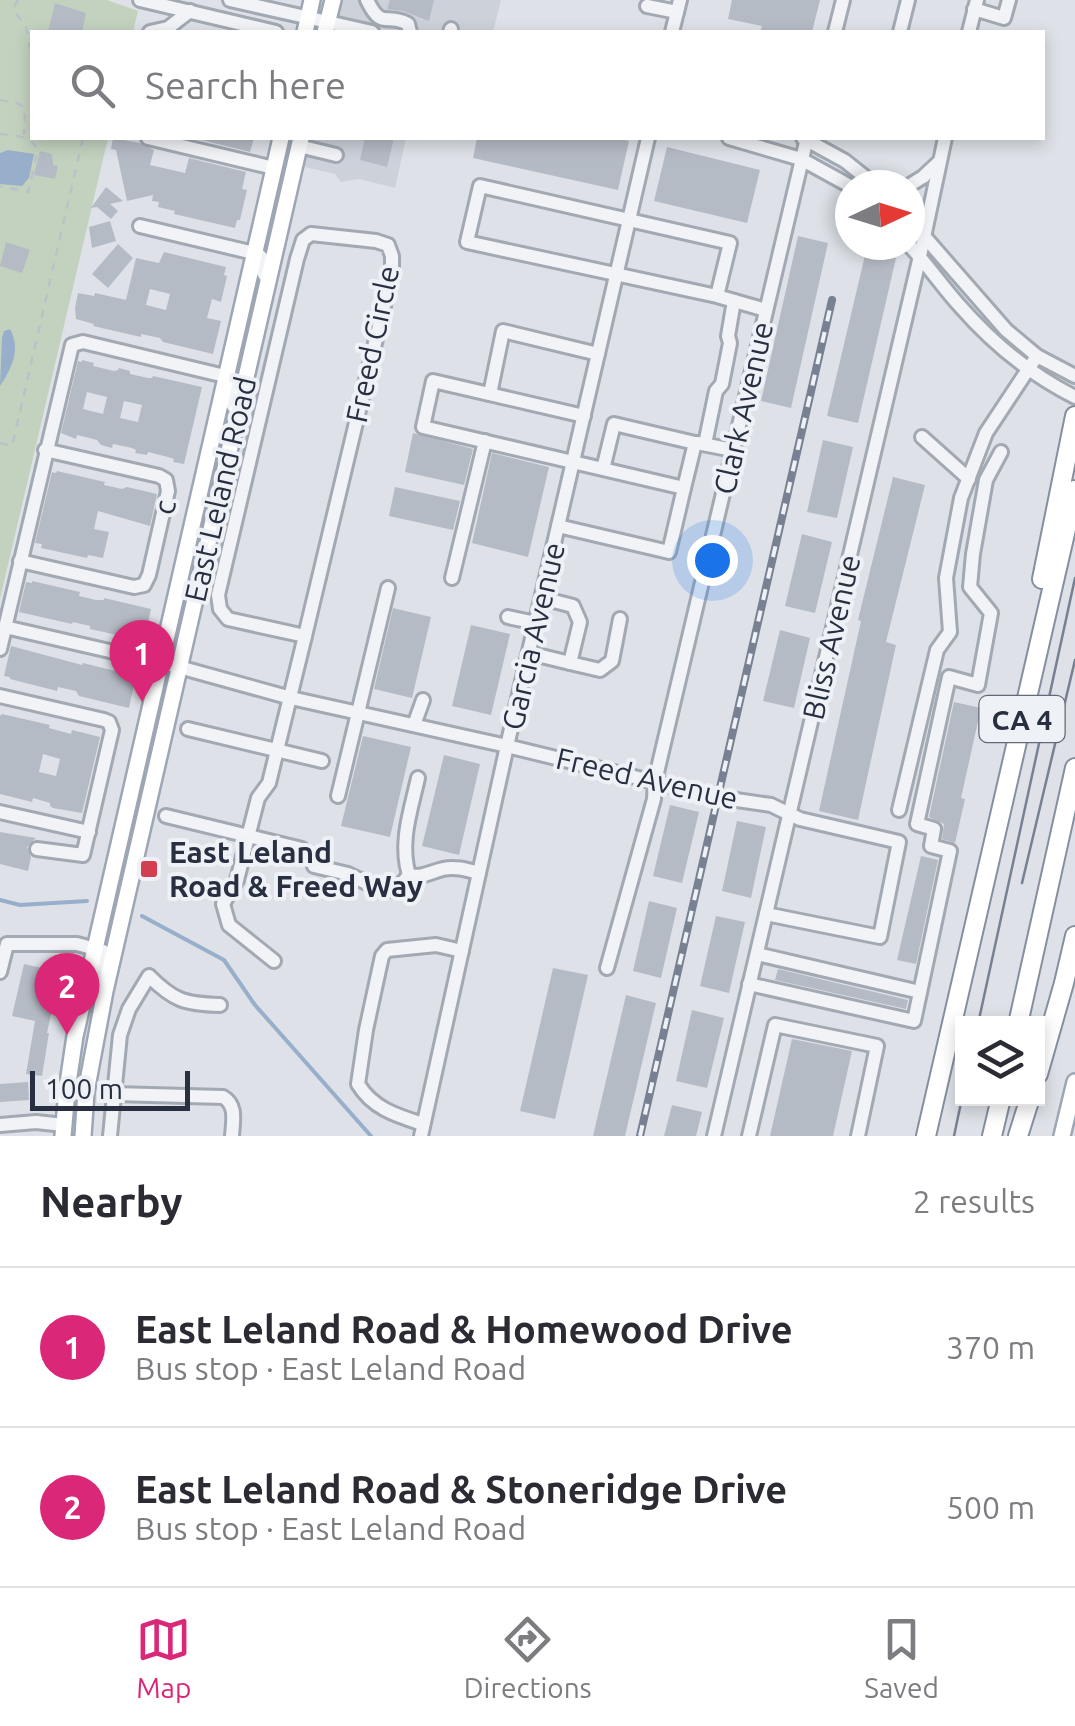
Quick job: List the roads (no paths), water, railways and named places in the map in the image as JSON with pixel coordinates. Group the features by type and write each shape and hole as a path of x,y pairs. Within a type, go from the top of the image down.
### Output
{"highway":[{"path":"968,948 1075,416"},
{"name":"CA 4","path":"926,1136 1075,490"},
{"name":"CA 4","path":"1020,1016 1075,768"},
{"path":"1045,1050 1075,936"},
{"path":"992,1136 999,1106"},
{"path":"1018,1136 1027,1106"}],"main road":[{"path":"307,25 312,0"},
{"path":"327,27 333,0"},
{"name":"East Leland Road","path":"64,1131 72,1054 281,140"},
{"name":"East Leland Road","path":"84,1136 86,1092 105,991 300,142"},
{"path":"1062,1136 1075,1082"}],"street":[{"path":"140,0 268,30"},
{"path":"230,0 307,25 354,30"},
{"path":"367,0 378,17 400,20 408,24 410,30"},
{"path":"836,30 843,0"},
{"path":"900,30 908,0"},
{"path":"970,30 976,5 1004,18 1008,0"},
{"path":"153,30 161,24 167,6"},
{"path":"647,6 678,6"},
{"path":"159,30 190,11"},
{"path":"156,140 274,168"},
{"name":"Garcia Avenue","path":"422,1130 648,140"},
{"path":"736,140 801,159 835,178"},
{"name":"Clark Avenue","path":"607,968 654,799 655,781 805,140"},
{"path":"809,140 858,170"},
{"name":"Bliss Avenue","path":"925,225 945,140"},
{"path":"300,142 336,154"},
{"path":"925,175 940,161"},
{"path":"716,296 730,243 480,186 467,242 766,310"},
{"path":"140,226 254,253 262,258 261,270 268,281"},
{"name":"Freed Circle","path":"274,961 229,924 223,904 237,880 258,798 269,783 278,750 392,272 388,245 327,234 311,234 303,240 218,596 228,619 304,636"},
{"path":"925,236 1006,330 1037,356 1075,376"},
{"name":"Bliss Avenue","path":"714,1136 919,260"},
{"path":"923,260 1002,350 1047,383 1075,397"},
{"path":"558,526 670,552 684,488 716,391 722,384 734,301"},
{"path":"490,394 503,330 598,354"},
{"path":"0,648 74,343 226,376 236,382 232,404 237,412"},
{"path":"898,810 937,650 950,632 946,578 961,498 986,434 1037,356"},
{"path":"584,416 434,381 423,427 684,488"},
{"path":"603,468 614,424 733,450"},
{"path":"922,437 968,479"},
{"path":"452,578 485,441"},
{"name":"c","path":"20,560 134,587 144,585 149,575 168,483 159,476 45,450"},
{"path":"750,984 914,1020 950,851 931,846 934,829 917,824 948,678 978,685 991,613 970,587 973,554 986,480 1000,452"},
{"path":"338,796 388,588"},
{"path":"542,598 572,606 580,622 570,663"},
{"path":"508,617 536,623"},
{"path":"529,653 600,670 612,662 620,620"},
{"name":"Freed Avenue","path":"5,627 716,797 771,805 800,818 899,842 880,937 766,914"},
{"path":"0,696 110,724 112,734 84,855 37,849"},
{"path":"414,725 422,700"},
{"path":"188,729 322,760"},
{"path":"314,866 396,891 409,875 404,839 418,778"},
{"path":"0,812 89,832"},
{"path":"166,816 302,849"},
{"path":"409,875 420,878 444,868 480,873"},
{"path":"0,972 6,944 77,944 104,954 100,980 105,991"},
{"path":"422,1130 384,1110 358,1084 382,956 387,950 436,945 462,951"},
{"path":"757,954 920,992"},
{"path":"110,1136 120,1035 129,1008 149,976 166,994 182,1002 220,1004"},
{"path":"749,1136 775,1024 877,1046 858,1136"},
{"path":"114,1094 223,1097 230,1101 233,1110 232,1136"},
{"path":"0,1124 36,1122 64,1131"}],"water":[{"path":"8,150 34,154 29,178 22,186 0,184 0,153"},
{"path":"10,329 14,358 0,386 2,338 4,331"}],"waterway":[{"path":"0,900 20,905 87,901"},
{"path":"142,916 224,960 255,1005 371,1136"}],"tram line":[{"path":"980,1016 1075,578"},
{"path":"1022,883 1075,660"},
{"path":"954,1136 960,1106"}],"railway":[{"path":"640,1136 832,300"}],"place":[{"name":"East Leland Road & Homewood Drive","path":"142,702"},
{"name":"East Leland Road & Freed Way","path":"149,869"},
{"name":"East Leland Road & Stoneridge Drive","path":"67,1035"}]}
